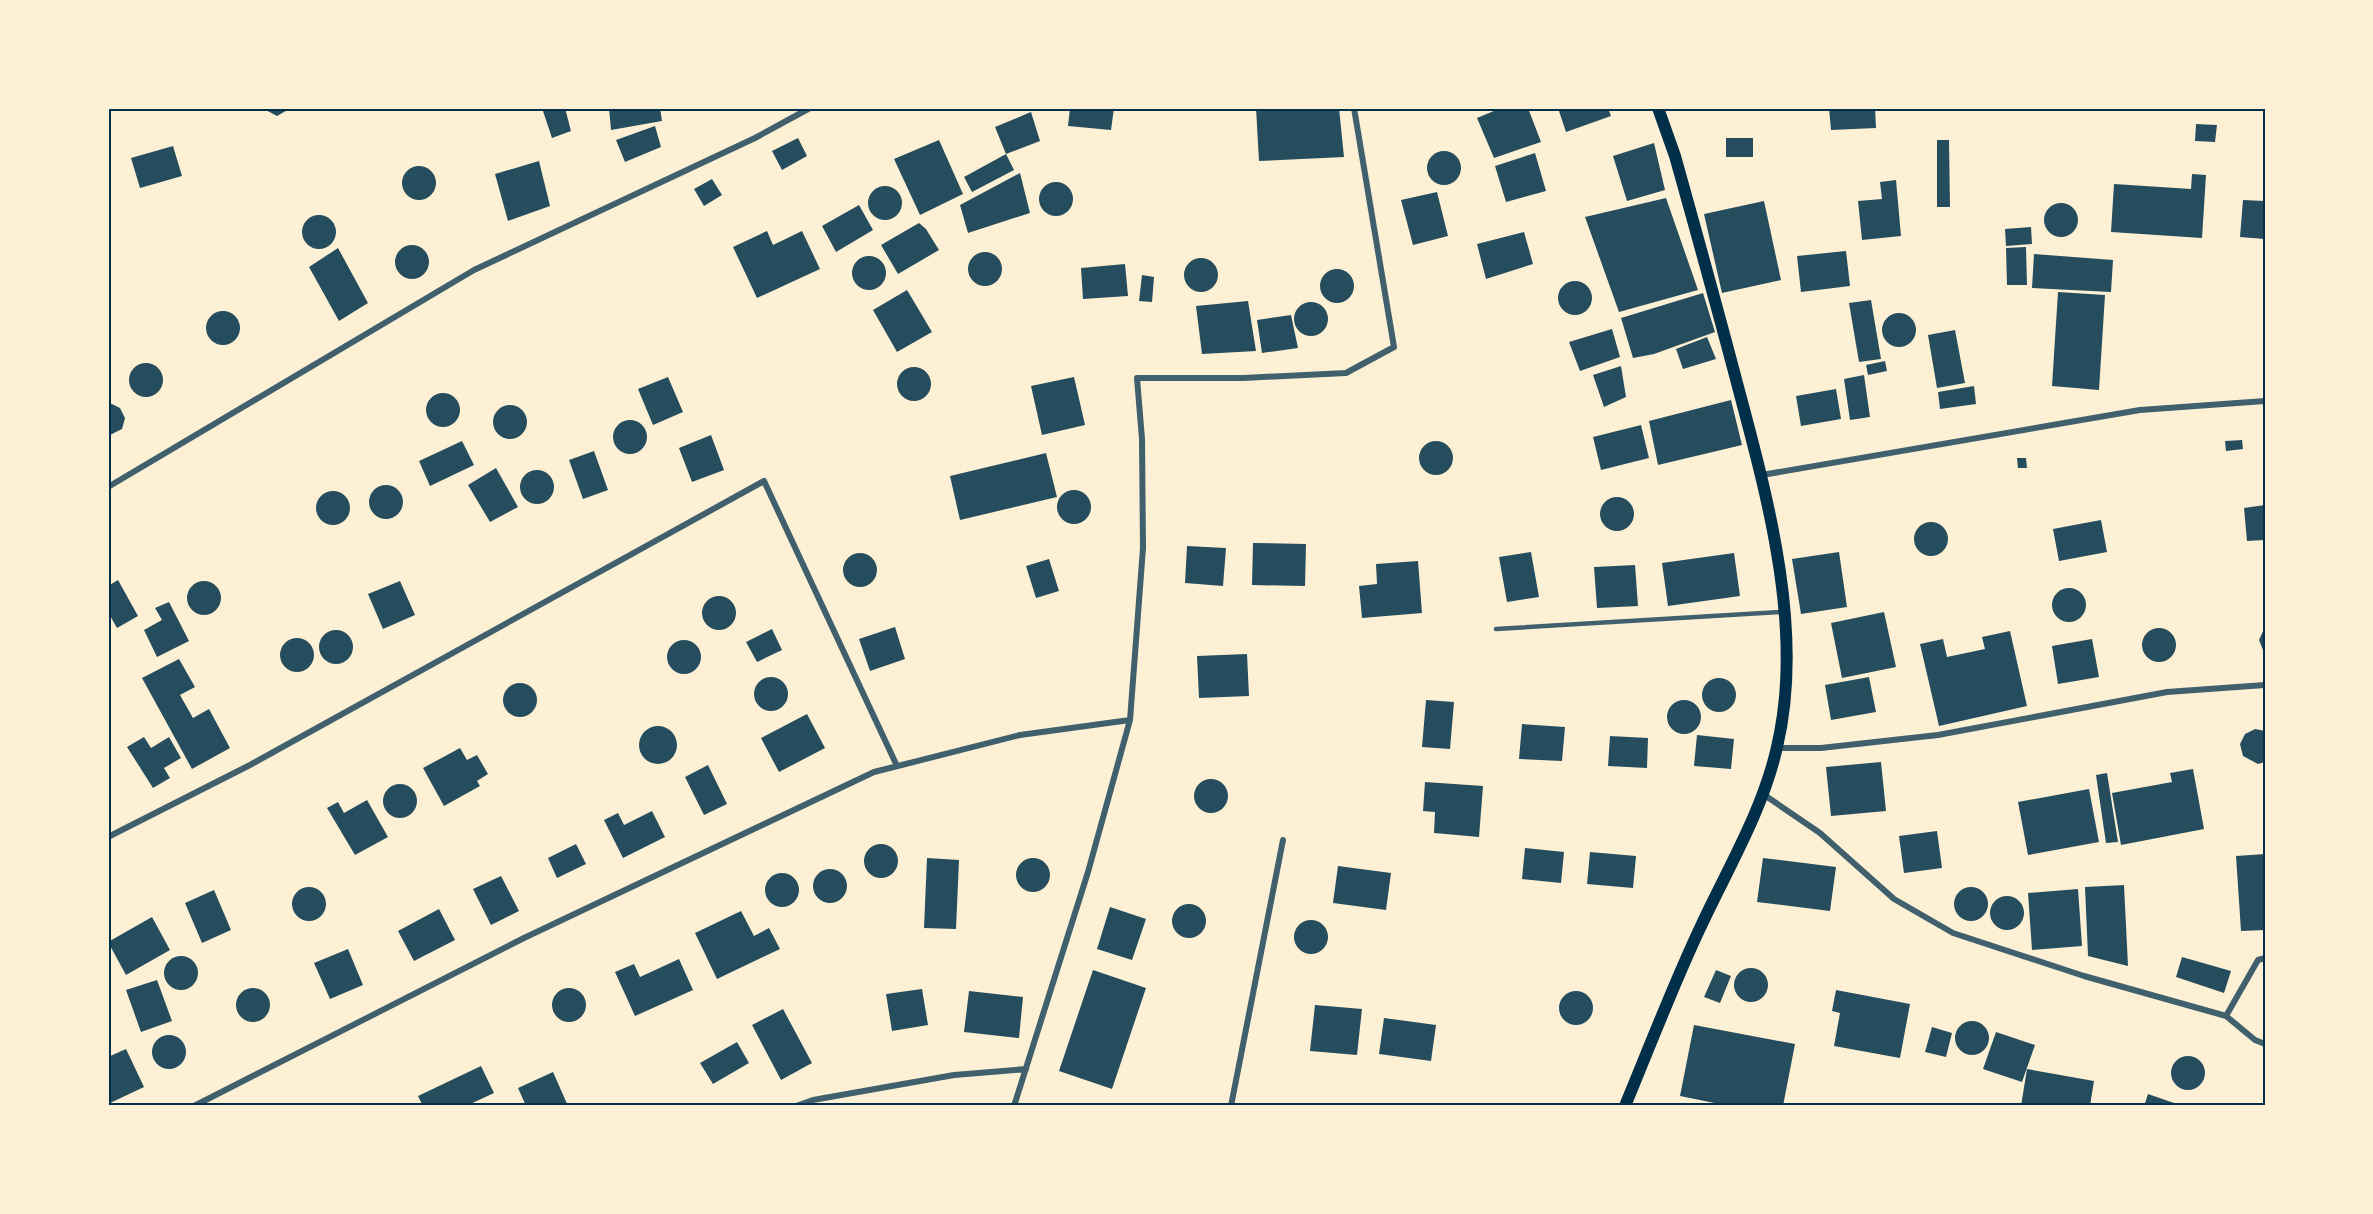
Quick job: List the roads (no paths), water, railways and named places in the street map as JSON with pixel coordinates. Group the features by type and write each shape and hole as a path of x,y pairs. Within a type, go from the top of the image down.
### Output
{"main road":[{"path":"1625,1106 1699,929 1763,794 1777,748 1785,690 1785,611 1762,475 1675,156 1658,108"}],"street":[{"path":"108,487 474,270 755,138 810,108"},
{"path":"1014,1106 1088,872 1130,720 1143,548 1142,439 1137,378 1243,378 1346,373 1394,347 1354,108"},
{"path":"1762,475 2140,410 2265,401"},
{"path":"108,837 250,765 764,481 897,766"},
{"path":"1777,748 1821,748 1938,735 2167,693 2265,685"},
{"path":"194,1106 524,938 874,772 1020,735 1130,720"},
{"path":"1763,794 1820,833 1894,899 1953,933 2084,976 2226,1016 2255,1040 2265,1044"},
{"path":"1231,1106 1283,840"},
{"path":"2226,1016 2258,960 2265,958"},
{"path":"796,1106 813,1100 954,1076 1026,1069"}],"lane":[{"path":"1496,629 1785,611"}]}
